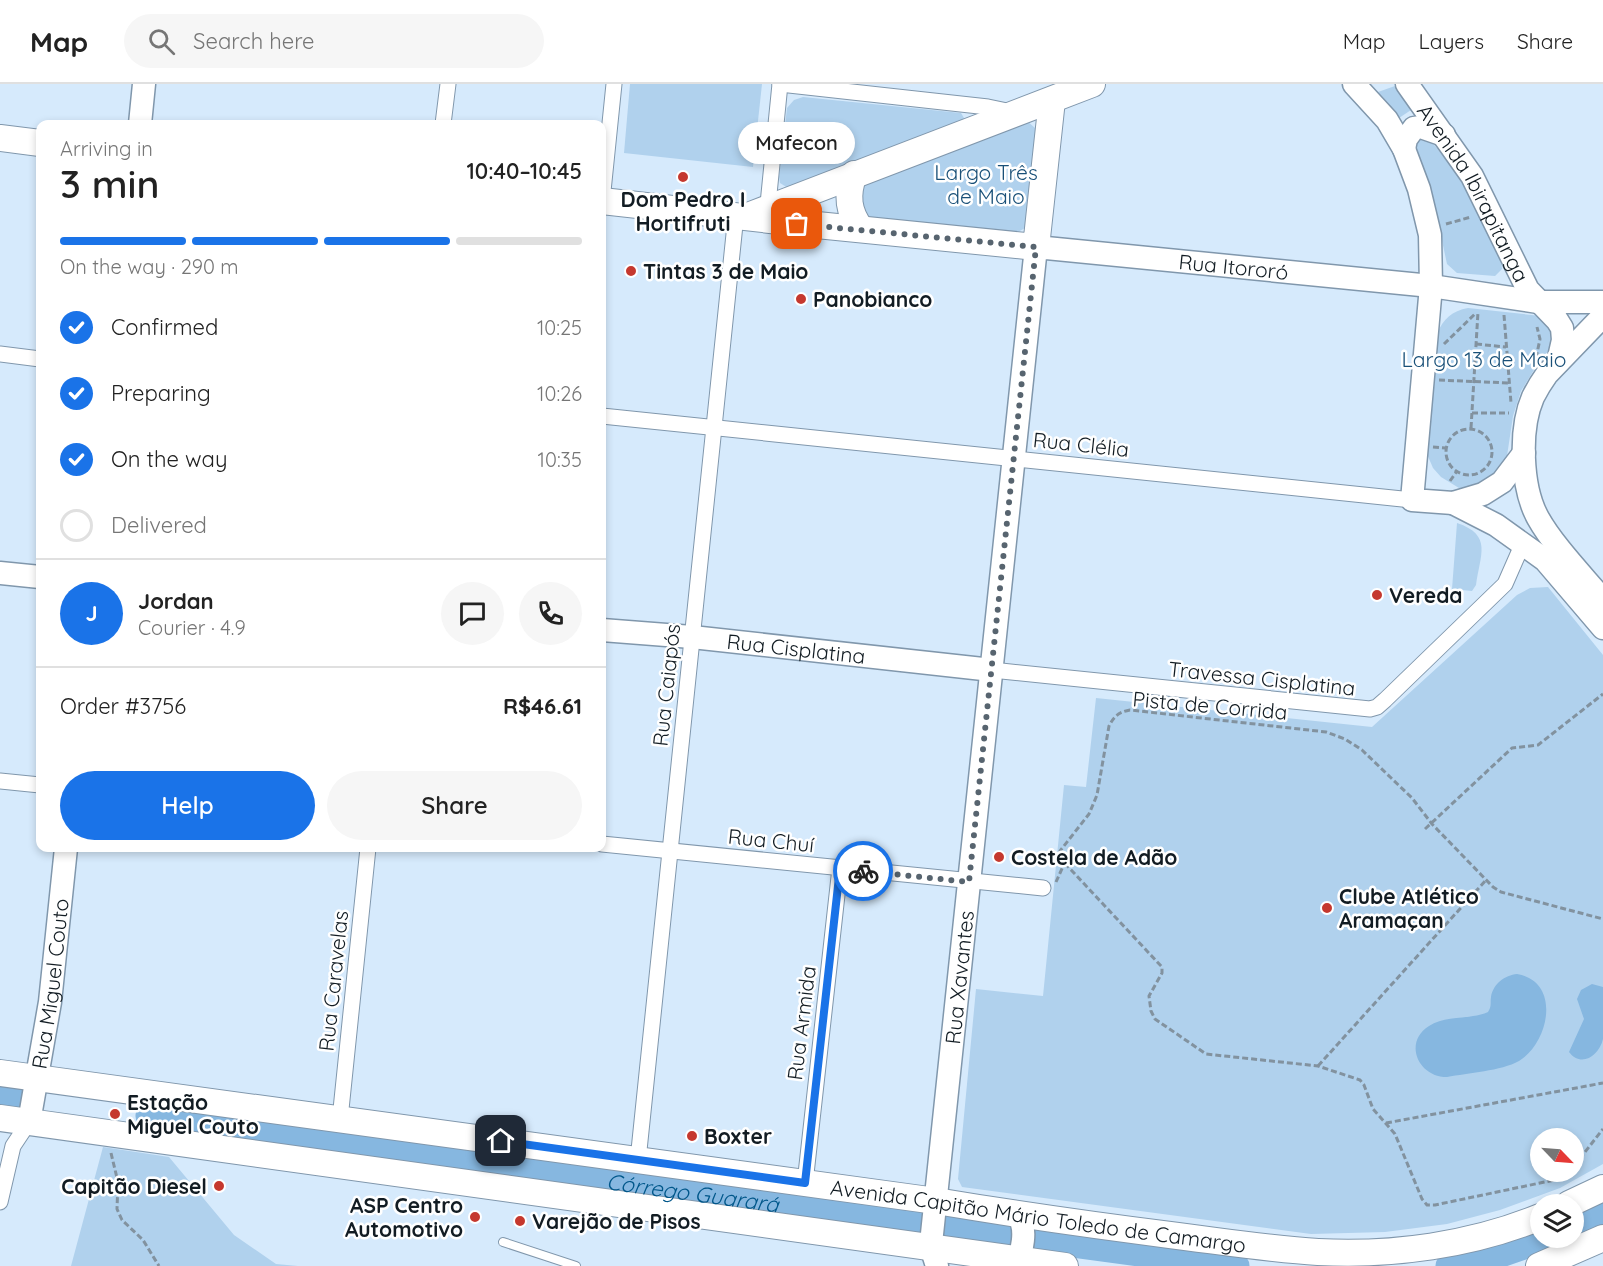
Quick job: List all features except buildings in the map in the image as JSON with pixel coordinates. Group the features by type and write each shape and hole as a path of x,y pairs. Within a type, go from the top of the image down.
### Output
{"main road":[{"path":"754,215 1015,113 1052,92 1092,84"},
{"name":"Rua Xavantes","path":"1036,247 1052,92"},
{"path":"0,138 36,142"},
{"path":"854,174 850,185 850,209 861,229"},
{"path":"606,201 754,215 861,229 1036,247"},
{"name":"Avenida Capitão Mário Toledo de Camargo","path":"0,1073 805,1183 934,1233 1019,1244 1065,1266"},
{"name":"Avenida Capitão Mário Toledo de Camargo","path":"0,1118 1019,1244 1274,1248 1362,1253 1406,1250 1450,1243 1493,1233 1530,1220"},
{"path":"1584,1197 1603,1188"},
{"path":"1539,1266 1602,1239"}],"street":[{"path":"140,120 144,84"},
{"path":"444,120 448,84"},
{"path":"606,162 614,84"},
{"path":"780,84 988,107 1015,113"},
{"name":"Rua Caiapós","path":"638,1160 714,428 780,84"},
{"name":"Avenida Ibirapitanga","path":"1360,84 1387,120 1404,149 1419,189 1430,235 1431,286"},
{"name":"Avenida Ibirapitanga","path":"1407,84 1482,193 1528,290 1562,328 1563,340 1558,362"},
{"path":"1404,149 1406,139 1414,128 1421,127 1444,135"},
{"name":"Rua Itororó","path":"1036,247 1431,286"},
{"name":"Rua Xavantes","path":"934,1233 1036,247"},
{"path":"1524,453 1507,476 1492,490 1451,492 1412,500 1431,286 1538,302 1603,302"},
{"path":"1603,316 1539,384 1528,416 1524,453 1529,495 1538,519 1603,600"},
{"path":"0,354 36,358"},
{"name":"Rua Clélia","path":"606,416 1412,500"},
{"path":"1451,492 1523,543 1554,569 1603,628"},
{"name":"Travessa Cisplatina","path":"992,670 1362,710 1370,709 1377,707 1385,700 1504,584 1523,543"},
{"path":"0,573 36,577"},
{"name":"Rua Cisplatina","path":"606,630 992,670"},
{"path":"0,781 36,785"},
{"name":"Rua Chuí","path":"606,844 1043,888"},
{"name":"Rua Miguel Couto","path":"29,1122 50,1002 66,852"},
{"name":"Rua Caravelas","path":"340,1119 368,852"},
{"name":"Rua Armida","path":"805,1183 840,868"},
{"path":"0,1202 13,1146 29,1122"}],"lane":[{"path":"503,1242 576,1266"}],"path":[{"path":"1443,225 1476,216"},
{"path":"1535,363 1540,348 1540,339 1532,318 1538,302"},
{"path":"1438,350 1478,312 1472,428"},
{"path":"1472,413 1511,413 1504,315"},
{"path":"1476,344 1506,347"},
{"path":"1435,379 1509,383"},
{"path":"1472,428 1483,433 1491,443 1492,456 1487,467 1476,474 1463,474 1448,461 1446,448 1453,435 1464,429 1472,428"},
{"path":"1428,447 1446,448"},
{"path":"1451,492 1457,471"},
{"path":"1425,829 1512,748 1538,745 1603,694"},
{"name":"Pista de Corrida","path":"1545,1182 1427,1205 1422,1199 1395,1134 1373,1109 1360,1080 1318,1066 1206,1054 1155,1019 1149,996 1162,973 1162,967 1059,857 1060,851 1089,814 1097,795 1109,726 1120,712 1130,710 1326,732 1345,739 1362,750 1412,798 1432,824 1486,880 1501,892 1603,919"},
{"path":"1318,1066 1486,880"},
{"path":"1386,1123 1603,1083"},
{"path":"1584,1153 1603,1129"},
{"path":"110,1133 111,1157 118,1182 117,1209 122,1220 143,1240 159,1266"}],"green space":[{"path":"630,84 762,84 753,167 624,153"},
{"path":"1395,86 1411,110 1399,118 1378,92"},
{"name":"Largo Três de Maio","path":"803,97 961,113 964,118 962,122 788,188 780,183 779,177 787,108 794,100"},
{"name":"Largo Três de Maio","path":"1026,120 1035,128 1036,133 1027,223 1025,228 1018,232 868,217 861,212 862,187 865,184"},
{"path":"1428,137 1458,175 1501,259 1502,269 1495,276 1457,273 1447,264 1431,189 1414,141 1414,138"},
{"name":"Largo 13 de Maio","path":"1468,308 1549,318 1554,344 1537,365 1521,391 1513,416 1507,456 1496,476 1470,490 1459,488 1441,477 1433,468 1427,454 1437,334 1449,316"},
{"path":"1457,523 1476,534 1482,547 1476,585 1472,591 1452,589"},
{"name":"Clube Atlético Aramaçan","path":"1548,587 1603,655 1603,1164 1584,1175 1584,1128 1530,1128 1530,1182 1571,1182 1544,1194 1530,1194 1530,1199 1500,1210 1447,1224 1385,1232 1311,1234 962,1187 958,1179 976,989 1043,996 1064,785 1086,787 1096,698 1372,727 1517,595 1530,588"},
{"path":"103,1147 169,1157 234,1235 276,1264 298,1266 71,1266"}],"shaded area":[{"path":"1517,974 1531,979 1541,988 1545,1000 1546,1014 1543,1028 1538,1041 1529,1052 1512,1064 1484,1071 1447,1077 1428,1071 1417,1058 1417,1041 1421,1033 1429,1026 1443,1020 1488,1012 1492,992 1497,984 1504,978"},
{"path":"1592,984 1603,987 1603,1039 1594,1055 1579,1059 1569,1052 1584,1019 1577,999 1581,990"}],"waterway":[{"name":"Córrego Guarará","path":"0,1096 18,1098"},
{"name":"Córrego Guarará","path":"149,1116 655,1188 1236,1266"},
{"name":"Córrego Guarará","path":"1584,1219 1603,1209"},
{"name":"Córrego Guarará","path":"1449,1266 1492,1257 1530,1244"}],"way so far":[{"path":"797,224 1036,247 969,882 863,871"}],"place":[{"name":"Dom Pedro I Hortifruti","path":"683,177"},
{"name":"Mafecon","path":"797,224"},
{"name":"Tintas 3 de Maio","path":"631,271"},
{"name":"Panobianco","path":"801,299"},
{"name":"Vereda","path":"1377,595"},
{"name":"Costela de Adão","path":"999,857"},
{"name":"Clube Atlético Aramaçan","path":"1327,908"},
{"name":"Estação Miguel Couto","path":"115,1114"},
{"name":"Boxter","path":"692,1136"},
{"name":"Capitão Diesel","path":"219,1186"},
{"name":"ASP Centro Automotivo","path":"475,1217"},
{"name":"Varejão de Pisos","path":"520,1221"}],"route":[{"path":"501,1141 805,1183 840,868 863,871"}]}
